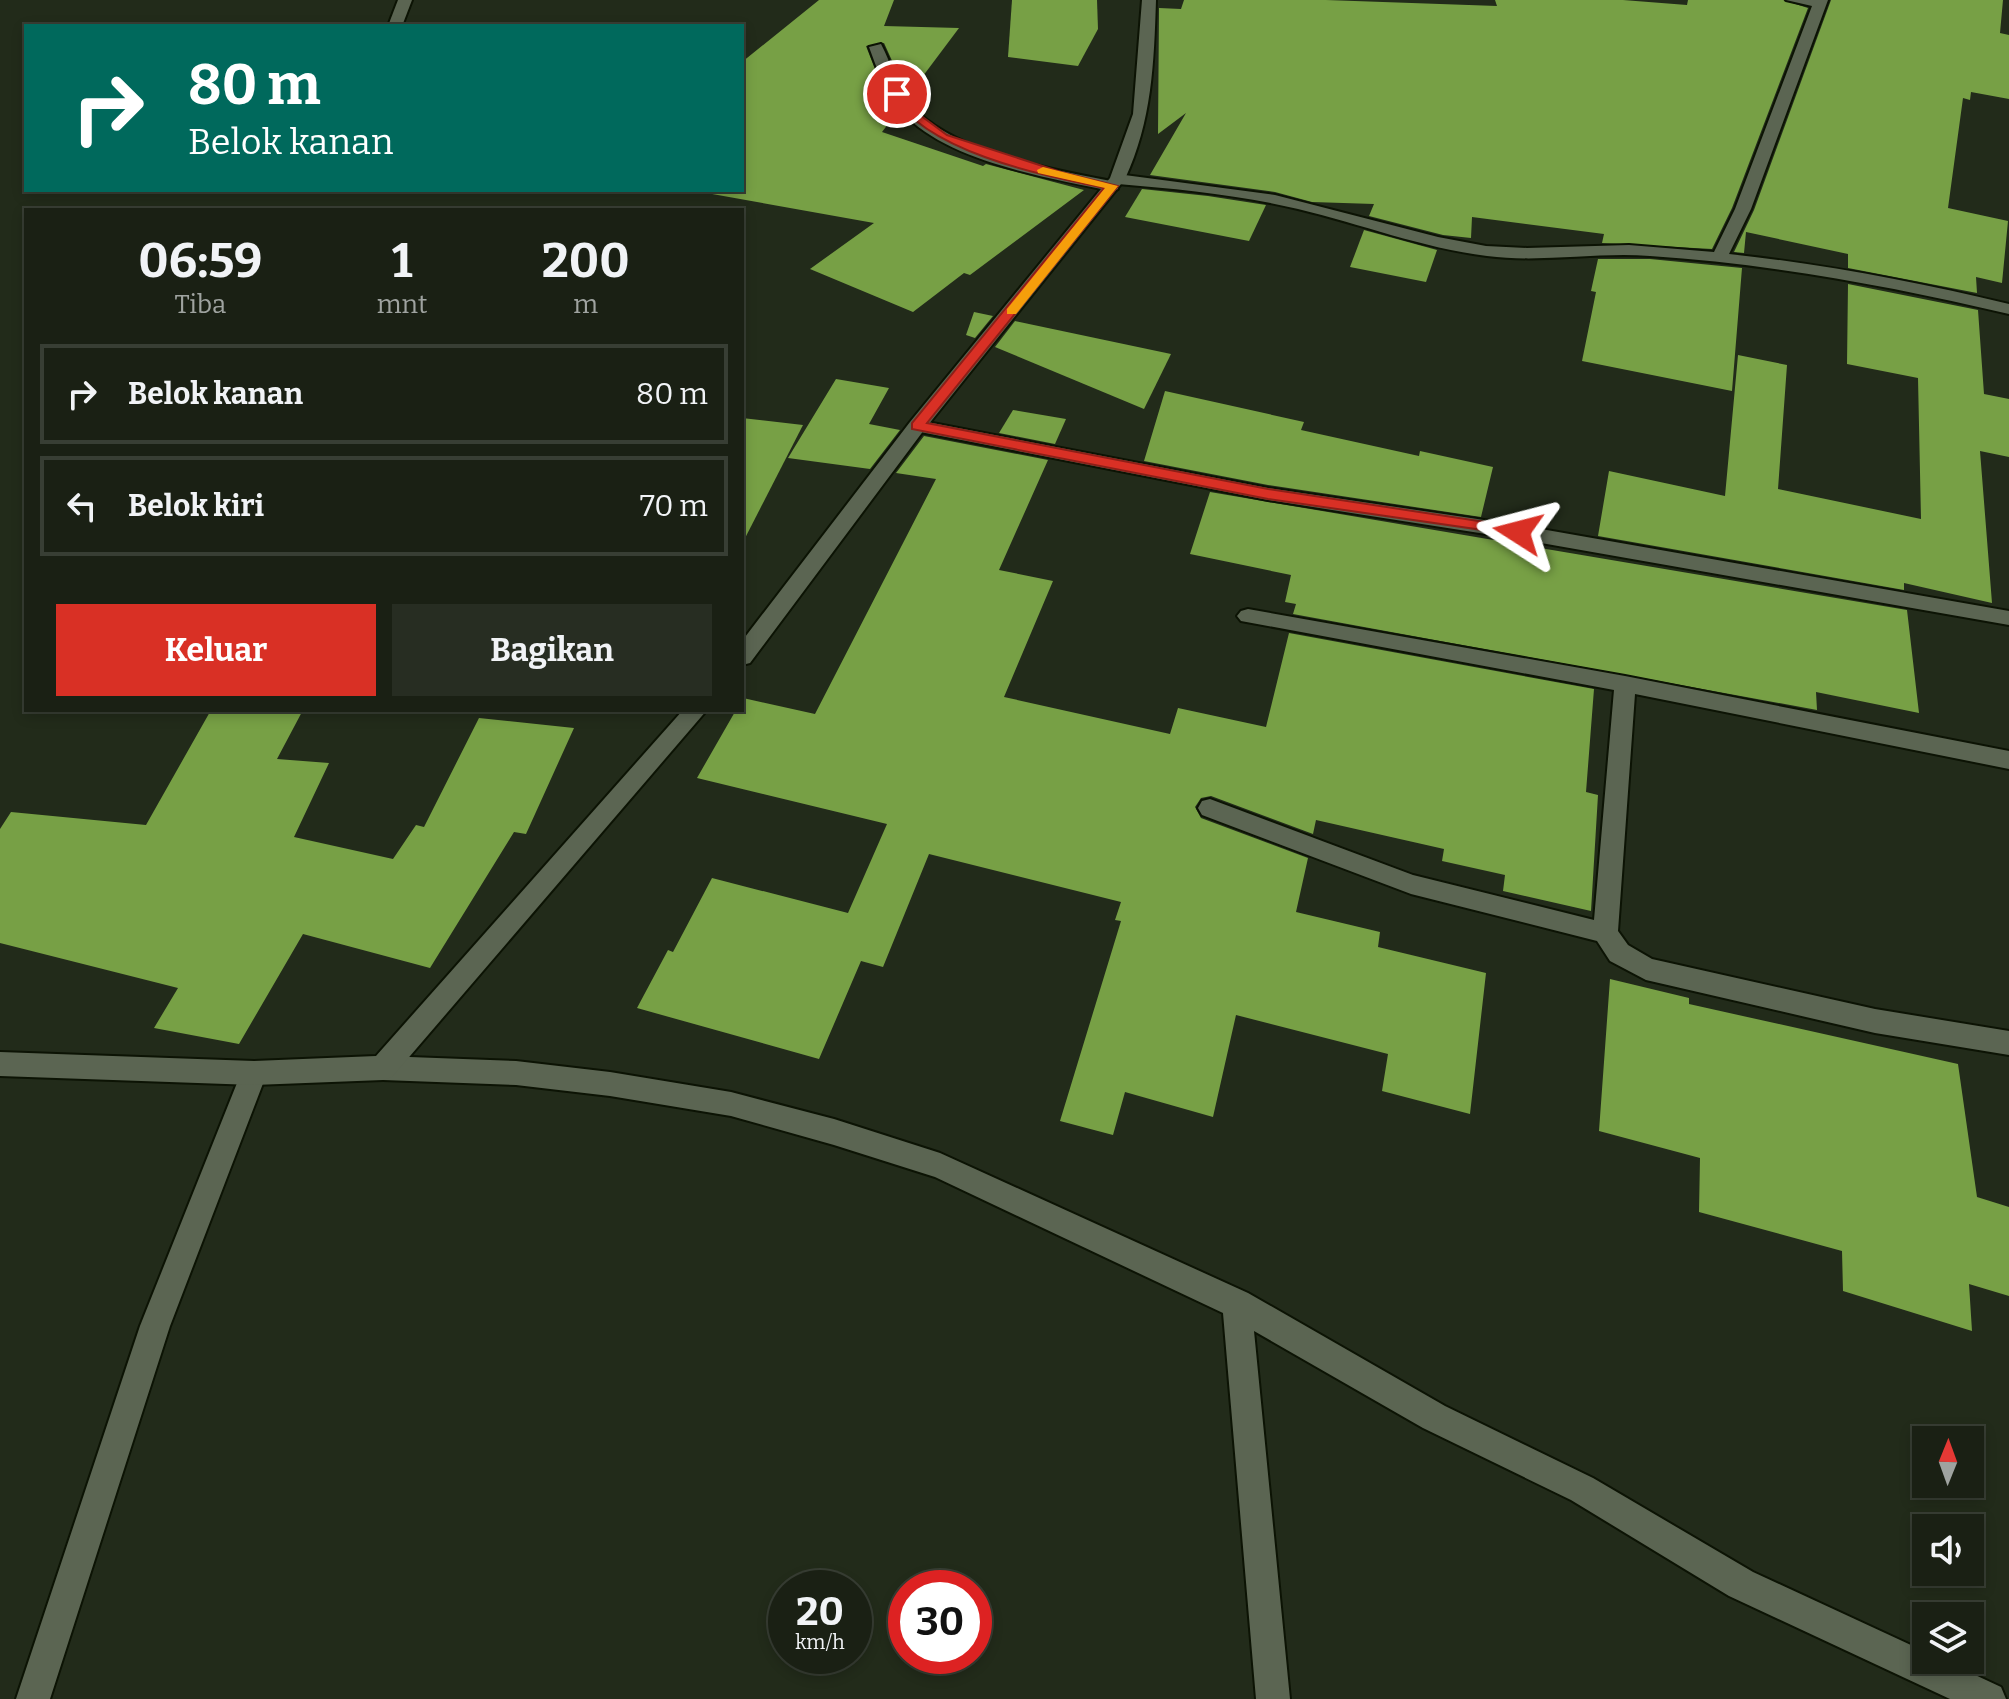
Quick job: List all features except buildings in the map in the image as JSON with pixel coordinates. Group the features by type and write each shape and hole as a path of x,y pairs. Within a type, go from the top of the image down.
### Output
{"street":[{"path":"396,24 405,0"},
{"path":"744,654 917,426 1115,183 1130,157 1140,126 1149,0"},
{"path":"1719,258 1743,209 1820,1 1793,0"},
{"path":"876,47 887,77 907,111 943,137 1058,175 1115,183 1169,184 1295,204 1465,249 1530,254 1647,251 1719,258 1870,279 2009,309"},
{"path":"917,426 1268,494 1518,532 2009,618"},
{"path":"1248,616 1625,684 2009,760"},
{"path":"1625,684 1605,933 1619,953 1646,969 1875,1021 2009,1043"},
{"path":"383,1068 694,712"},
{"path":"1210,808 1411,884 1605,933"},
{"path":"0,1064 254,1073 383,1068 516,1073 610,1084 731,1104 834,1132 940,1166 1237,1304 1434,1417 1582,1489 1741,1584 1989,1699"},
{"path":"33,1699 155,1326 254,1073"},
{"path":"1237,1304 1273,1699"}],"slow traffic":[{"path":"1012,311 1112,186 1043,170"}],"route":[{"path":"897,94 907,111 943,137 1058,175 1112,186 917,426 1268,494 1518,532"}]}
